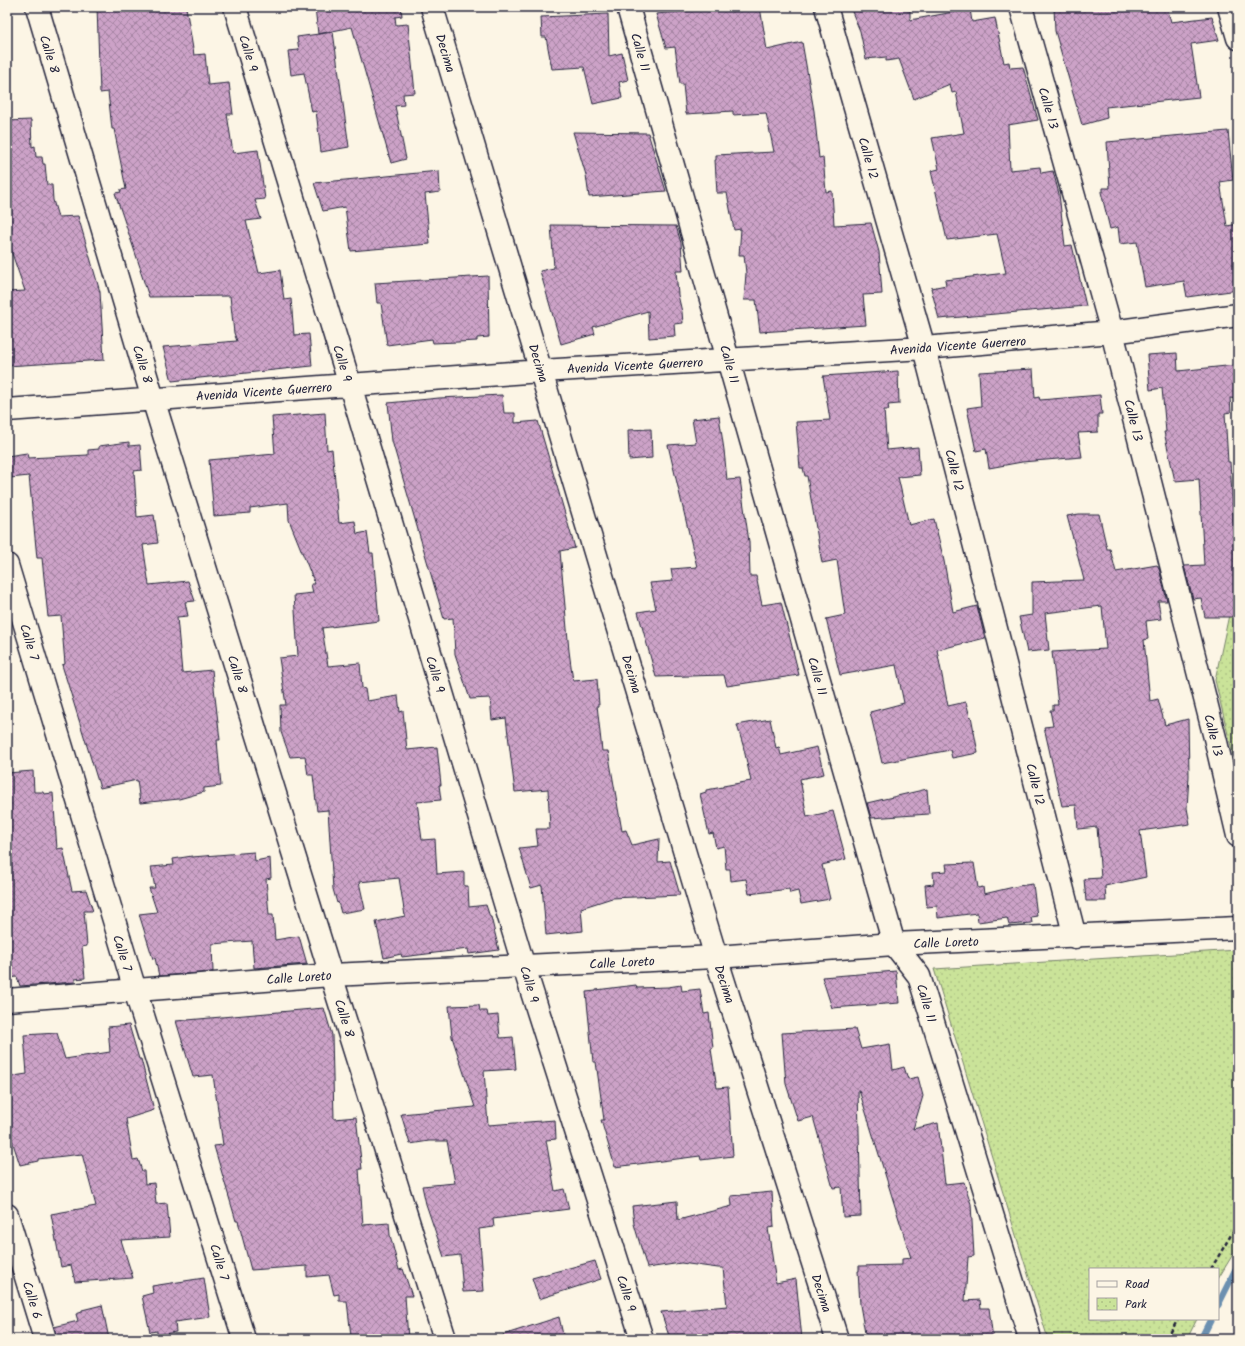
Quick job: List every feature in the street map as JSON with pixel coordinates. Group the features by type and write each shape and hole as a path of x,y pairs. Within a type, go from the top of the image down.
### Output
{"street":[{"name":"Calle 8","path":"36,7 153,399 445,1339"},
{"name":"Calle 9","path":"235,7 524,967 642,1339"},
{"name":"Decima","path":"432,7 716,957 837,1339"},
{"name":"Calle 11","path":"628,7 894,944 919,976 1029,1335"},
{"name":"Calle 12","path":"826,7 924,348 1075,937"},
{"name":"Calle 13","path":"1021,7 1112,332 1216,742 1238,836"},
{"path":"1229,7 1238,38"},
{"name":"Avenida Vicente Guerrero","path":"7,410 541,371 924,348 1112,332 1238,315"},
{"name":"Calle 7","path":"7,565 134,990 244,1339"},
{"name":"Calle Loreto","path":"7,1000 331,975 524,967 716,957 894,944 1075,937 1238,928"},
{"name":"Calle 6","path":"7,1216 45,1339"}],"path":[{"path":"1212,1268 1238,1223"},
{"path":"1167,1339 1177,1320"},
{"path":"1236,1339 1238,1334"}],"green space":[{"path":"1238,573 1238,776 1215,680"},
{"path":"1238,950 1238,1246 1219,1277 1219,1268 1089,1268 1089,1320 1196,1320 1187,1339 1048,1339 934,969"}],"building":[{"path":"97,7 186,7 194,55 205,54 208,85 229,83 233,114 227,114 233,153 258,150 265,199 255,200 261,219 246,221 259,273 280,270 284,300 291,299 294,335 309,334 312,366 172,381 163,347 237,341 234,333 230,296 149,297 115,193 126,189 114,129 112,129 108,92 100,93"},
{"path":"315,7 401,7 402,16 395,17 396,25 408,24 415,93 403,94 404,105 395,106 406,159 391,163 352,27 318,34"},
{"path":"735,7 760,7 767,50 802,42 814,111 819,158 823,157 826,192 832,191 834,225 871,223 879,252 882,294 863,295 866,325 760,332 756,300 744,300 746,273 744,255 739,255 741,229 734,230 727,193 717,193 715,160 716,155 774,152 766,113 733,115 733,111 686,114 683,84 680,84 675,47 666,48 656,14"},
{"path":"850,7 910,7 910,20 970,9 972,22 995,18 1004,63 1009,62 1010,68 1023,67 1038,120 1008,125 1010,170 1040,167 1041,173 1053,171 1059,194 1065,246 1072,245 1086,306 939,319 931,288 946,285 945,280 1006,273 997,234 947,240 931,171 939,169 932,138 964,133 956,92 952,93 950,84 914,99 899,59 886,61 886,57 866,59 860,31"},
{"path":"1054,7 1167,7 1171,22 1212,17 1219,40 1191,44 1199,97 1106,107 1107,118 1082,125 1055,31"},
{"path":"608,14 609,56 622,53 628,80 619,82 622,98 593,104 584,67 552,69 546,37 542,37 541,17"},
{"path":"333,32 349,147 321,152 316,111 312,112 304,73 291,75 288,51 299,50 297,37"},
{"path":"31,120 32,147 35,146 36,157 42,157 43,164 45,164 47,185 52,185 53,200 58,217 78,216 100,292 104,360 7,366 7,292 25,291 7,239 7,121"},
{"path":"1228,131 1233,180 1220,182 1227,226 1238,224 1238,290 1187,297 1184,281 1145,287 1137,242 1120,244 1118,227 1110,229 1101,192 1103,192 1103,188 1110,188 1107,142"},
{"path":"573,132 648,133 666,191 589,197 586,175"},
{"path":"439,171 440,192 425,194 430,244 351,251 345,207 323,211 314,183"},
{"path":"551,225 676,226 681,243 683,271 676,271 678,295 683,323 674,324 675,336 649,338 648,311 593,327 595,334 561,344 540,271 554,268"},
{"path":"488,276 489,337 477,338 477,341 433,343 432,339 387,345 381,303 377,303 375,283"},
{"path":"1177,353 1178,371 1236,365 1237,399 1230,398 1231,412 1225,413 1228,462 1230,462 1235,567 1238,567 1238,617 1205,617 1201,598 1193,599 1184,566 1204,565 1199,479 1175,481 1164,432 1166,432 1162,388 1150,390 1147,355"},
{"path":"1033,369 1035,398 1039,397 1040,400 1100,395 1102,414 1098,414 1098,432 1078,433 1082,457 1022,462 989,468 986,449 976,451 967,408 981,406 979,372"},
{"path":"898,371 899,404 888,405 889,410 884,410 887,450 918,447 920,475 898,477 909,525 934,519 944,561 953,612 977,606 985,638 937,650 948,706 966,702 970,717 971,716 978,753 952,758 950,750 882,763 870,712 904,703 896,665 840,675 826,619 845,615 837,560 822,563 807,476 805,476 803,468 800,468 796,422 830,420 823,376"},
{"path":"502,395 504,413 515,413 515,423 538,421 575,548 560,551 573,681 597,679 599,705 597,705 602,751 608,751 622,831 626,830 632,845 659,839 658,862 670,861 680,895 612,898 581,908 583,931 546,935 542,885 531,888 519,848 538,846 536,829 550,829 548,789 515,792 506,718 492,720 490,698 470,699 455,654 453,618 444,619 392,441 388,403 439,398"},
{"path":"325,413 327,450 332,449 339,523 355,521 357,534 367,532 370,553 373,553 379,621 322,628 328,666 360,663 362,688 365,689 367,701 398,696 400,712 403,711 407,750 437,747 441,800 417,802 422,840 435,839 437,874 464,872 464,886 468,886 469,907 486,905 491,917 499,950 469,954 468,949 402,957 401,954 384,958 376,922 405,916 399,878 359,882 365,909 341,913 333,889 328,810 317,811 313,775 308,775 305,756 290,757 281,732 280,705 286,705 279,658 298,656 294,595 313,593 311,584 315,584 289,520 288,503 250,508 250,513 214,516 209,460 275,454 272,417"},
{"path":"719,416 727,480 740,479 749,542 750,576 756,576 762,605 781,602 799,675 727,686 724,675 656,677 638,612 656,609 650,583 673,581 671,569 697,567 668,445 696,443 692,419"},
{"path":"651,429 652,458 629,460 628,430"},
{"path":"129,442 129,446 140,445 142,470 134,471 137,517 154,515 158,543 143,545 149,585 188,581 195,601 185,602 188,616 177,617 182,673 212,670 220,740 217,740 221,786 204,788 204,792 179,799 140,803 137,780 100,788 62,665 65,664 61,616 48,617 42,558 37,558 29,476 10,478 7,456 27,453 28,458 88,455 88,450 99,449 99,446"},
{"path":"1079,514 1099,514 1107,549 1110,549 1116,572 1157,565 1159,568 1167,601 1158,601 1161,619 1146,621 1148,639 1144,640 1150,701 1158,699 1165,725 1188,719 1189,776 1187,808 1190,824 1140,831 1146,877 1105,886 1106,901 1086,901 1084,879 1101,878 1097,827 1078,829 1076,805 1062,806 1044,727 1053,726 1050,710 1053,710 1053,705 1058,705 1052,652 1106,649 1102,606 1045,613 1049,650 1027,652 1019,617 1032,615 1032,582 1084,580 1067,516"},
{"path":"770,719 776,748 779,747 781,755 817,747 824,774 800,779 807,817 833,811 846,859 822,865 830,899 801,904 798,891 790,893 789,889 749,894 746,879 731,881 730,869 726,869 724,846 716,848 713,833 709,834 700,794 706,792 706,790 751,781 737,725"},
{"path":"33,771 34,792 43,792 44,794 53,793 57,849 63,848 72,891 86,890 93,911 84,911 87,946 82,947 85,978 75,979 75,982 20,986 17,977 7,978 7,773"},
{"path":"927,789 929,814 871,818 867,803"},
{"path":"254,852 255,861 270,858 271,878 266,879 269,915 273,915 275,940 299,936 307,964 254,968 252,941 212,944 213,972 159,976 155,958 153,959 139,914 157,912 149,888 155,888 151,867 174,865 173,859 192,856"},
{"path":"974,863 978,888 983,887 984,894 1033,884 1037,916 1031,917 1032,923 1009,925 1007,918 978,922 977,913 938,918 937,906 927,907 925,885 934,884 933,872 947,871 946,864"},
{"path":"896,971 899,1003 832,1008 822,977"},
{"path":"636,985 637,988 681,985 682,991 700,989 704,1014 709,1013 713,1048 711,1049 717,1088 728,1087 733,1156 701,1160 700,1156 615,1167 601,1120 604,1120 596,1062 593,1062 586,992"},
{"path":"479,1005 480,1011 487,1011 488,1016 498,1015 500,1038 513,1037 516,1069 484,1071 488,1125 555,1120 556,1139 546,1140 555,1191 564,1189 569,1209 493,1219 494,1227 479,1229 484,1291 463,1292 460,1255 444,1257 426,1204 422,1186 455,1183 447,1141 429,1141 410,1144 401,1114 475,1107 452,1037 449,1006"},
{"path":"324,1008 332,1035 334,1119 356,1117 362,1169 359,1169 363,1225 389,1223 390,1235 399,1270 403,1269 412,1296 405,1296 408,1339 361,1339 361,1336 351,1336 347,1301 339,1301 339,1294 334,1295 329,1275 307,1277 307,1266 251,1270 238,1221 236,1221 214,1146 223,1145 213,1075 193,1077 176,1021"},
{"path":"129,1025 139,1059 141,1059 154,1110 126,1119 133,1160 138,1159 142,1171 144,1171 145,1184 154,1183 156,1204 167,1203 170,1237 121,1240 133,1278 75,1282 71,1265 61,1267 51,1214 96,1206 82,1154 38,1159 38,1161 20,1165 7,1125 7,1077 27,1074 24,1035 57,1033 65,1059 110,1052 108,1027"},
{"path":"855,1029 861,1049 890,1044 893,1070 904,1067 908,1079 918,1077 923,1096 913,1129 938,1123 945,1184 964,1182 971,1204 974,1256 968,1257 965,1301 980,1300 981,1308 989,1308 993,1339 866,1339 860,1305 859,1266 902,1265 902,1259 911,1258 859,1090 861,1216 843,1217 841,1187 833,1188 813,1117 798,1121 786,1084 782,1033"},
{"path":"772,1192 774,1227 768,1228 776,1283 796,1279 802,1339 670,1339 661,1312 727,1306 723,1268 681,1263 647,1268 634,1224 632,1206 677,1201 678,1220 732,1206 731,1196"},
{"path":"595,1261 601,1279 539,1299 532,1278"},
{"path":"204,1278 210,1317 175,1322 176,1332 157,1335 157,1331 150,1332 142,1296 153,1293 152,1286"},
{"path":"102,1305 109,1339 57,1339 54,1327 78,1321 76,1314 82,1312 82,1310"},
{"path":"559,1317 564,1339 504,1339 503,1335"}],"waterway":[{"path":"1219,1303 1238,1265"},
{"path":"1201,1339 1210,1320"}]}
